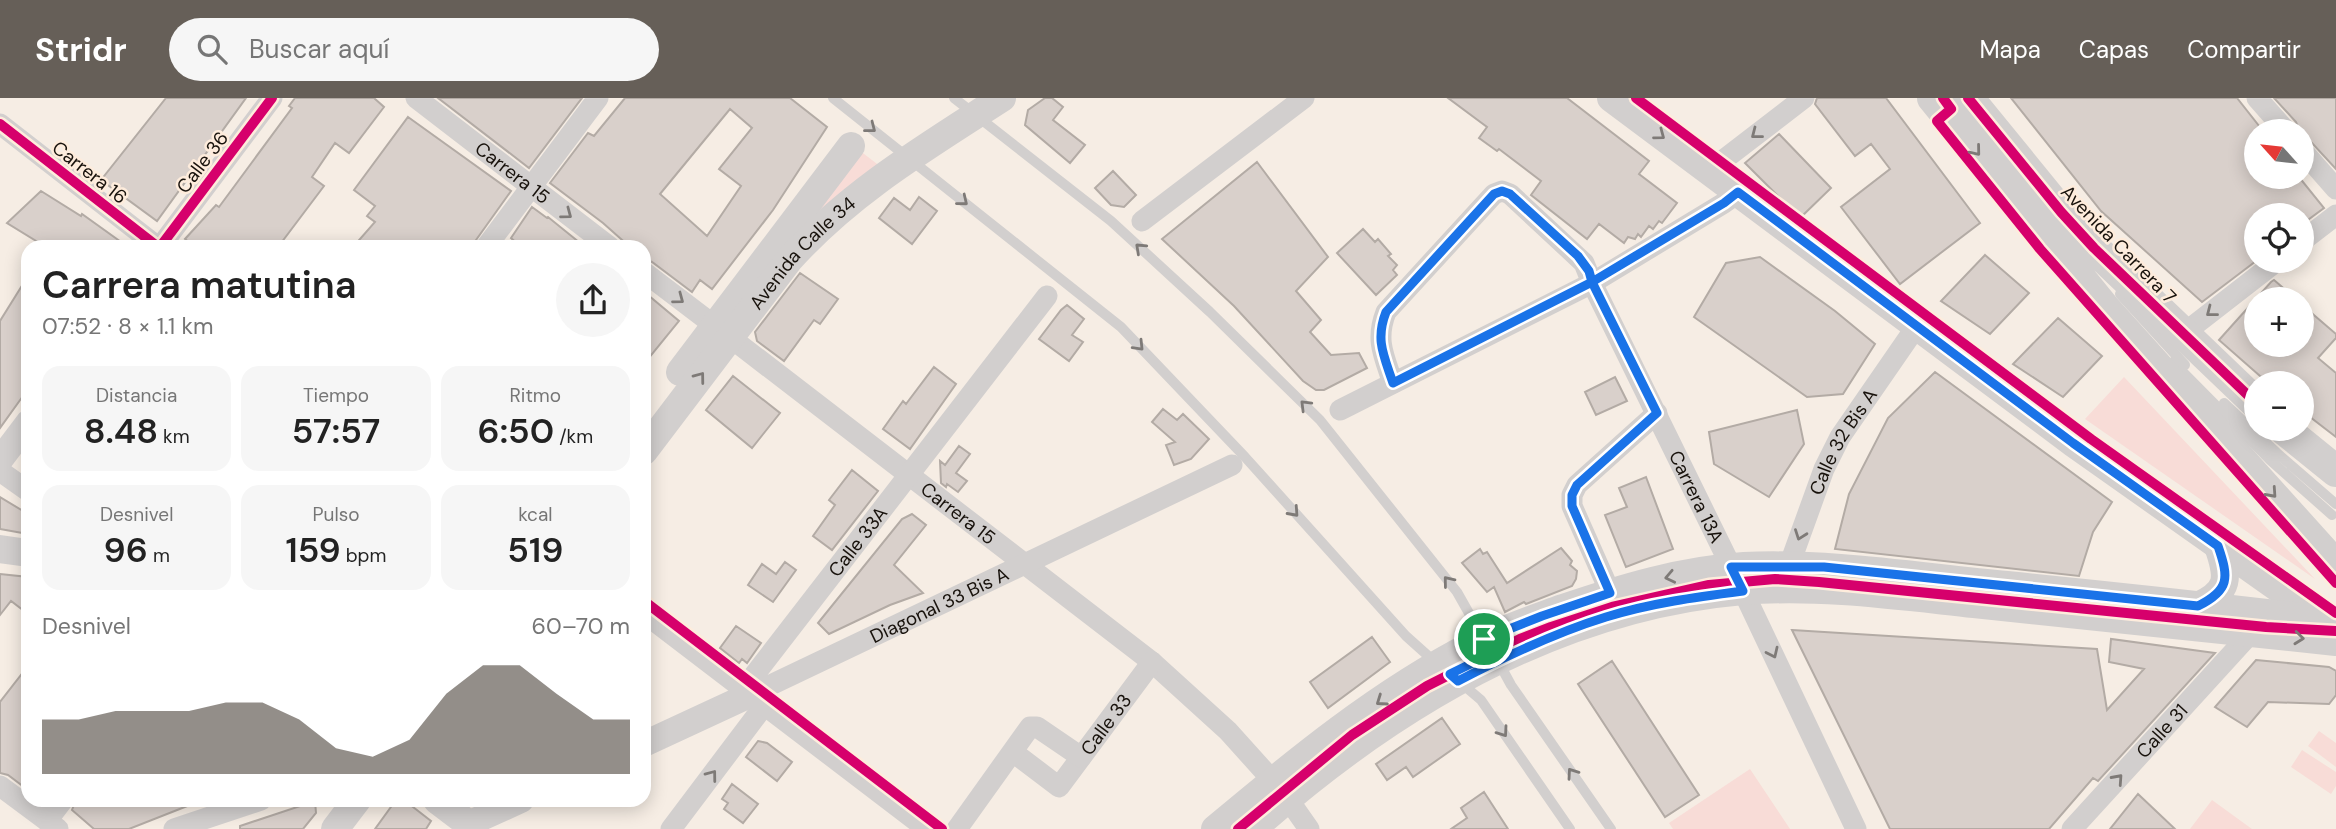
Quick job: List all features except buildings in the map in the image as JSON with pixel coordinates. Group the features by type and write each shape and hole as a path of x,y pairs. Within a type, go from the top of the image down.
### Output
{"main road":[{"name":"Avenida Calle 34","path":"651,412 813,234 840,208 1002,98"},
{"path":"1611,98 1916,327 2333,628"},
{"name":"Avenida Carrera 7","path":"1933,98 2059,232 2124,278 2244,392"},
{"name":"Avenida Carrera 7","path":"1968,98 2059,232 2106,310 2336,566"},
{"name":"Avenida Calle 34","path":"651,440 851,146"},
{"path":"2299,441 2336,471"},
{"path":"2198,606 2218,594 2225,578 2218,546"},
{"path":"0,549 21,552"},
{"path":"1491,650 1608,616 1679,600 1737,579 1789,566 1913,576 2198,606 2333,628"},
{"path":"1215,829 1387,726 1448,673 1491,650 1542,616 1662,578 1737,579 2250,634 2333,628"},
{"path":"1252,829 1281,790"},
{"path":"335,829 352,807"},
{"path":"356,829 373,807"},
{"path":"446,807 472,826"}],"street":[{"name":"Calle 36","path":"164,240 272,98"},
{"name":"Carrera 15","path":"416,98 601,240"},
{"path":"491,240 598,98"},
{"path":"1142,221 1304,98"},
{"path":"1709,171 1804,98"},
{"path":"2257,98 2275,119"},
{"name":"Carrera 16","path":"0,124 150,240"},
{"path":"2314,164 2336,189"},
{"name":"Carrera 13A","path":"1393,383 1379,341 1380,326 1386,312 1494,194 1502,191 1510,194 1578,256 1589,271 1856,829"},
{"path":"1339,410 1592,282 1738,192"},
{"path":"2314,232 2336,215"},
{"path":"2183,334 2262,273"},
{"name":"Carrera 15","path":"651,277 1152,662 1228,731 1281,790 1309,829"},
{"name":"Calle 33A","path":"671,829 755,694 908,476 1046,296"},
{"name":"Calle 32 Bis A","path":"1789,566 1825,469 1840,437 1916,327"},
{"path":"1610,593 1572,506 1572,495 1577,485 1657,413"},
{"path":"0,460 21,432"},
{"name":"Diagonal 33 Bis A","path":"651,741 755,694 1232,465"},
{"path":"0,471 21,486"},
{"path":"651,615 932,829"},
{"name":"Calle 31","path":"2072,829 2250,634"},
{"name":"Calle 33","path":"1013,752 1059,787 1152,662"},
{"path":"957,829 1033,726 1081,757"},
{"path":"0,786 21,801"},
{"path":"29,807 53,825 60,807"},
{"path":"174,829 240,807"},
{"path":"472,826 508,807"}],"lane":[{"path":"833,98 1121,327 1245,457 1406,636 1481,700 1570,829"},
{"path":"954,98 1111,221 1210,312 1320,420 1457,592 1511,685 1611,829"},
{"path":"2059,232 2098,267"},
{"path":"2059,232 2114,303 2270,460 2334,510"},
{"path":"2113,286 2196,376 2334,510"}],"shaded area":[{"path":"859,150 881,167 798,236"},
{"path":"2124,377 2315,579 2085,419"},
{"path":"2319,731 2336,743 2336,767 2308,746"},
{"path":"2302,750 2336,772 2336,786 2331,794 2291,767"},
{"path":"1750,769 1790,829 1673,829 1669,823"},
{"path":"2212,800 2252,829 2190,829"}],"cycle path":[{"path":"165,240 272,98"},
{"path":"1636,98 2091,439 2336,613"},
{"path":"1943,98 1951,109 1937,121 2040,249 2336,583"},
{"path":"1968,98 2061,212 2094,248 2244,392"},
{"path":"0,124 149,240"},
{"path":"1238,829 1352,735 1427,686 1520,639 1551,627 1612,607 1709,585 1775,579 1819,582 2266,627 2336,631"},
{"path":"651,606 942,829"}],"route":[{"path":"1484,639 1493,653 1450,674 1458,681 1526,647 1608,616 1679,600 1743,591 1731,567 1824,567 2198,606 2218,594 2225,571 2218,546 2073,443 1738,192 1592,282 1393,383 1379,341 1380,326 1386,312 1494,194 1502,191 1510,194 1584,263 1592,282 1657,413 1577,485 1572,495 1572,506 1610,593 1484,639"}]}
